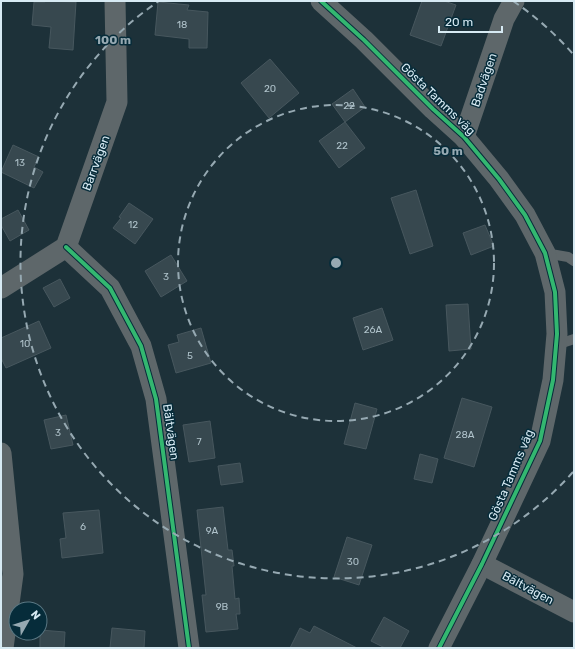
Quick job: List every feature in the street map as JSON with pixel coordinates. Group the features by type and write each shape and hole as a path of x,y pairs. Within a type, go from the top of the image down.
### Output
{"street":[{"name":"Barrvägen","path":"66,247 118,102 115,1"},
{"name":"Gösta Tamms väg","path":"321,1 364,40 433,110 464,137 499,179 525,215 545,253 555,292 565,342 553,380 540,441 482,564 439,648"},
{"name":"Badvägen","path":"464,137 504,19 514,1"},
{"path":"1,288 66,247"},
{"name":"Bältvägen","path":"66,247 110,288 141,346 156,399 189,648"},
{"path":"1,453 13,574 3,648"},
{"name":"Bältvägen","path":"482,564 574,612"}],"lane":[{"path":"545,253 568,257 574,260"}],"building":[{"path":"422,1 444,1 456,5 441,46 410,35"},
{"path":"34,2 76,2 73,50 49,48 51,27 32,25"},
{"path":"158,2 189,5 187,10 208,12 207,48 189,48 189,39 155,35"},
{"path":"270,59 299,93 269,118 241,83"},
{"path":"353,89 365,107 345,122 332,104"},
{"path":"345,122 365,148 339,168 319,141"},
{"path":"13,145 39,157 34,167 43,172 34,188 1,172"},
{"path":"416,190 433,246 410,254 391,198"},
{"path":"129,203 153,219 135,244 113,228 121,218 119,217"},
{"path":"18,210 29,230 10,241 1,225 1,219"},
{"path":"485,225 494,246 471,255 463,233"},
{"path":"171,255 187,281 161,297 145,271"},
{"path":"60,279 70,298 54,307 43,288"},
{"path":"468,304 471,349 449,351 446,305"},
{"path":"382,308 393,340 363,350 353,318"},
{"path":"39,321 51,348 6,368 1,358 1,338"},
{"path":"201,328 211,363 176,373 168,345 179,342 177,335"},
{"path":"462,398 492,407 474,467 444,458"},
{"path":"355,403 377,409 366,449 344,444"},
{"path":"66,415 73,445 51,449 44,420"},
{"path":"210,421 215,458 189,462 183,425"},
{"path":"420,454 438,459 432,483 414,479"},
{"path":"240,463 243,482 221,485 218,466"},
{"path":"223,507 228,550 232,550 235,599 239,598 240,614 236,614 238,629 206,632 202,595 206,595 197,510"},
{"path":"99,510 103,553 62,558 60,539 66,538 63,513"},
{"path":"347,537 372,545 359,585 334,577"},
{"path":"384,617 409,631 400,648 385,648 371,641"},
{"path":"314,626 357,648 290,648 300,628 310,633"},
{"path":"112,628 145,631 144,648 110,648"},
{"path":"48,631 65,632 64,648 40,648 40,641 48,641"}],"cycle path":[{"path":"321,1 364,40 433,109 464,137 499,179 525,215 545,253 555,292 557,334 553,380 540,441 482,564 439,648"},
{"path":"66,247 110,288 141,346 156,399 189,648"}]}
